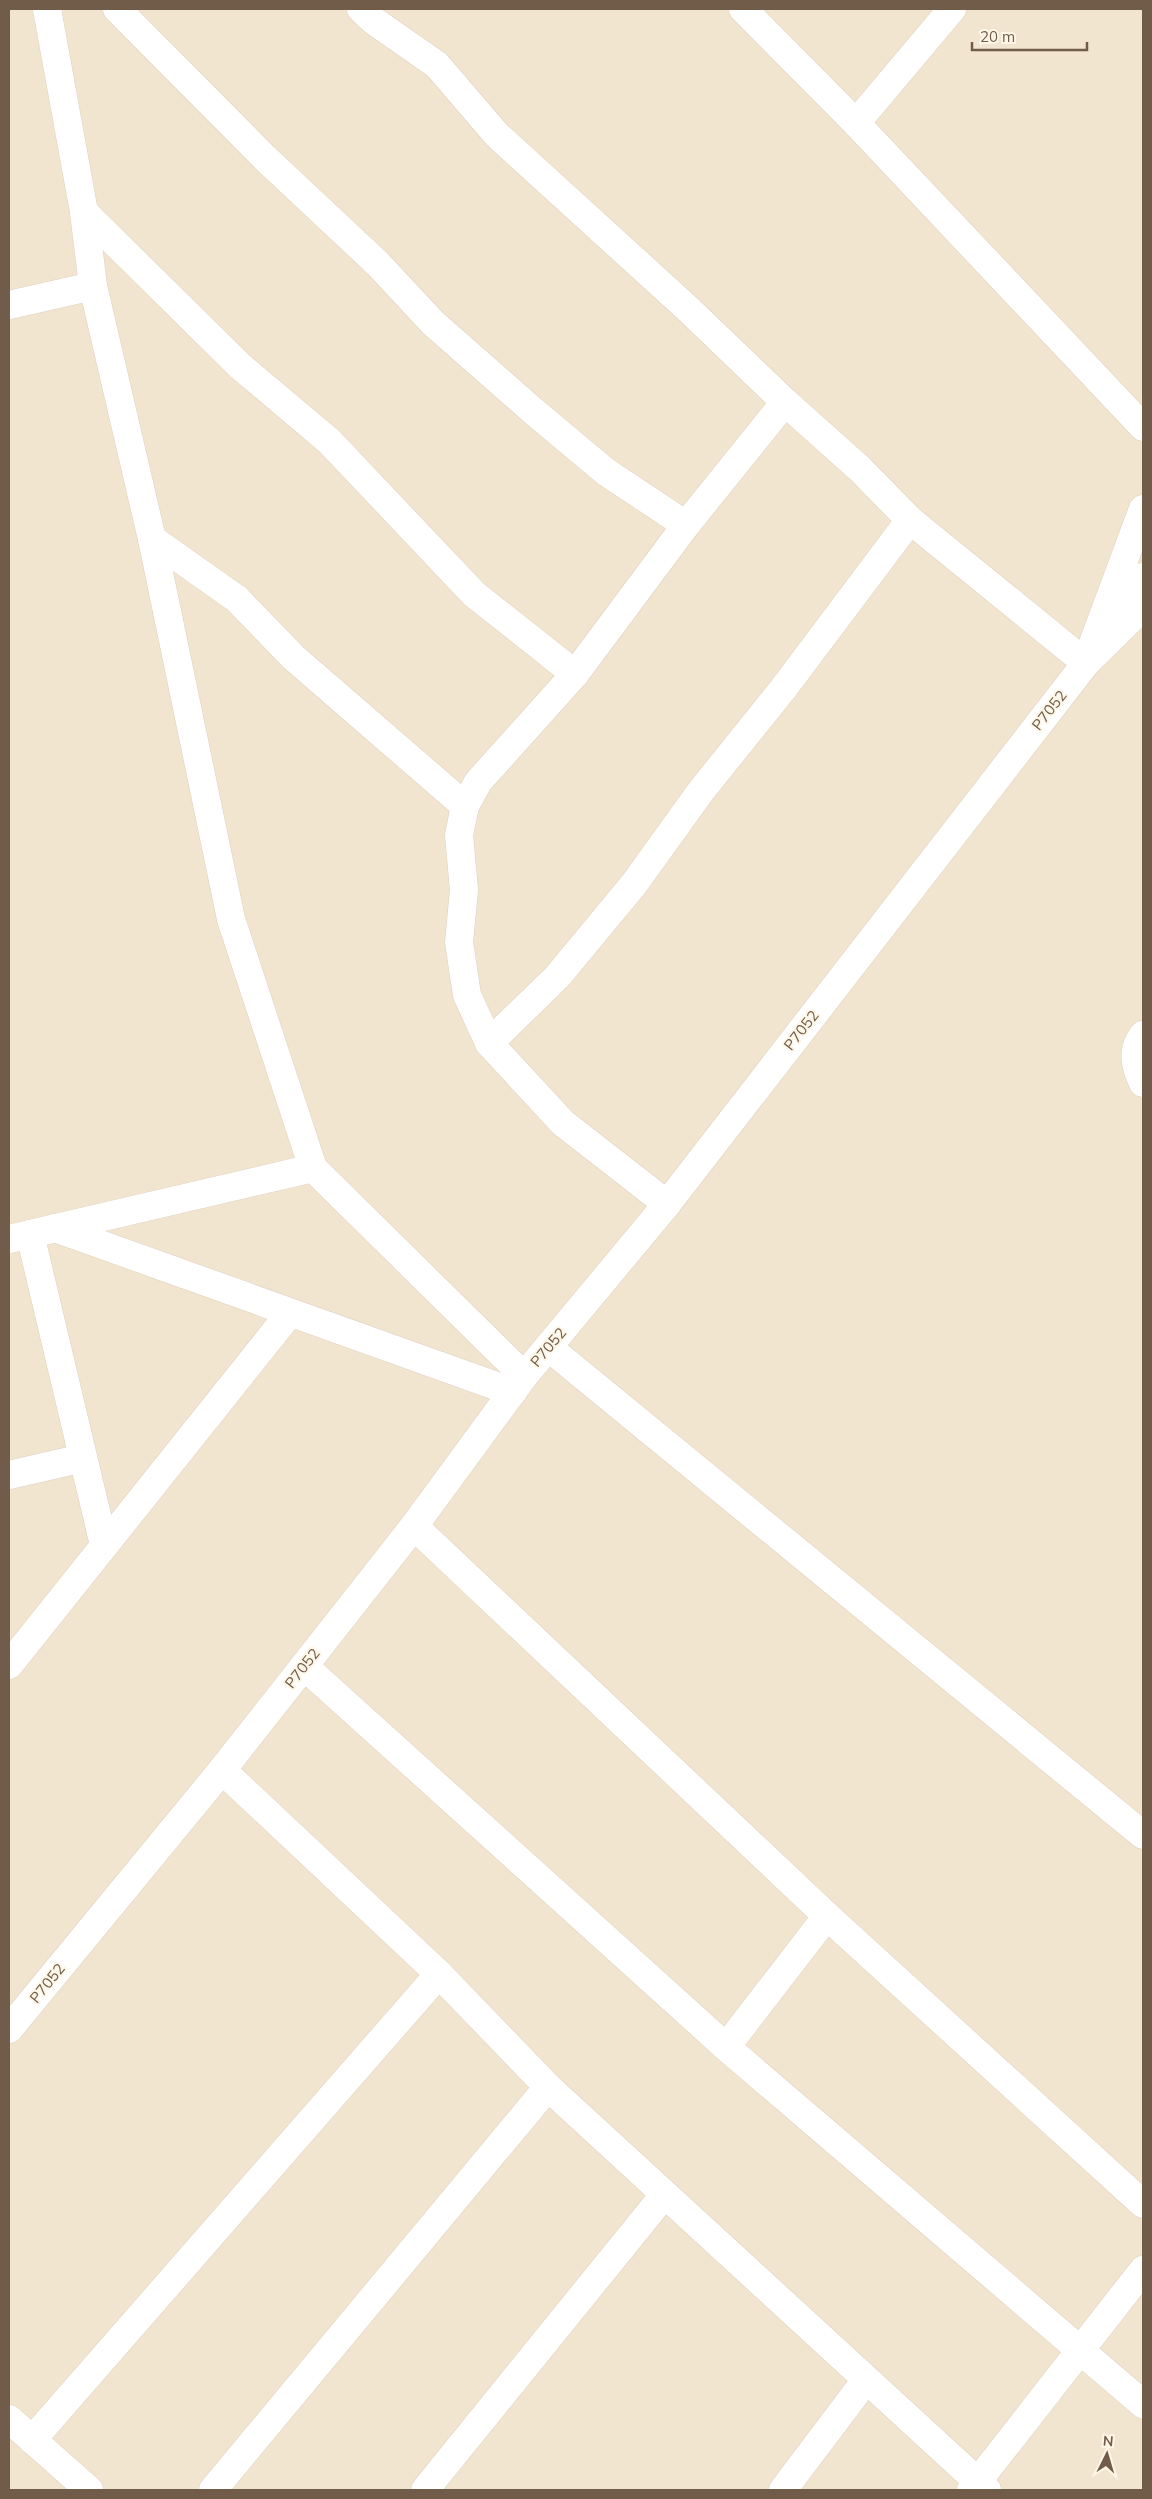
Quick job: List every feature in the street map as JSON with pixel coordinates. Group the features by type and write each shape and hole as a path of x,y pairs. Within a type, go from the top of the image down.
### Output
{"street":[{"path":"47,9 84,212 93,286 152,539 231,919 314,1168 518,1384"},
{"path":"117,9 265,158 378,264 434,323 606,472 686,525"},
{"path":"361,9 374,21 437,65 497,135 860,469 910,520 1086,662"},
{"path":"743,9 856,123 1143,427"},
{"path":"856,123 952,9"},
{"path":"84,212 240,366 329,441 474,594 575,674"},
{"path":"9,305 93,286"},
{"path":"667,1204 564,1122 489,1044 467,995 459,942 464,890 460,834 465,806 478,782 575,674 686,525 785,402"},
{"name":"P7052","path":"1086,662 1143,509"},
{"path":"489,1044 557,977 634,884 701,792 783,689 910,520"},
{"path":"152,539 237,599 293,657 465,806"},
{"name":"P7052","path":"9,2029 222,1770 414,1526 518,1384 667,1204 1086,662 1143,577"},
{"name":"P7052","path":"1086,662 1143,607"},
{"path":"1143,1035 1136,1044 1135,1067 1143,1083"},
{"path":"31,1234 314,1168"},
{"path":"31,1234 518,1384"},
{"path":"31,1234 104,1545"},
{"path":"9,1665 290,1313"},
{"path":"548,1347 1143,1835"},
{"path":"9,1474 83,1458"},
{"path":"414,1526 827,1916 1143,2204"},
{"path":"304,1666 726,2047 1143,2404"},
{"path":"222,1770 439,1974 548,2087 866,2380 979,2487 1080,2350 1143,2270"},
{"path":"726,2047 827,1916"},
{"path":"32,2440 439,1974"},
{"path":"213,2490 548,2087"},
{"path":"425,2490 664,2195"},
{"path":"783,2490 866,2380"},
{"path":"9,2419 89,2490"}],"shaded area":[{"path":"9,9 1143,9 1143,2490 9,2490"}]}
